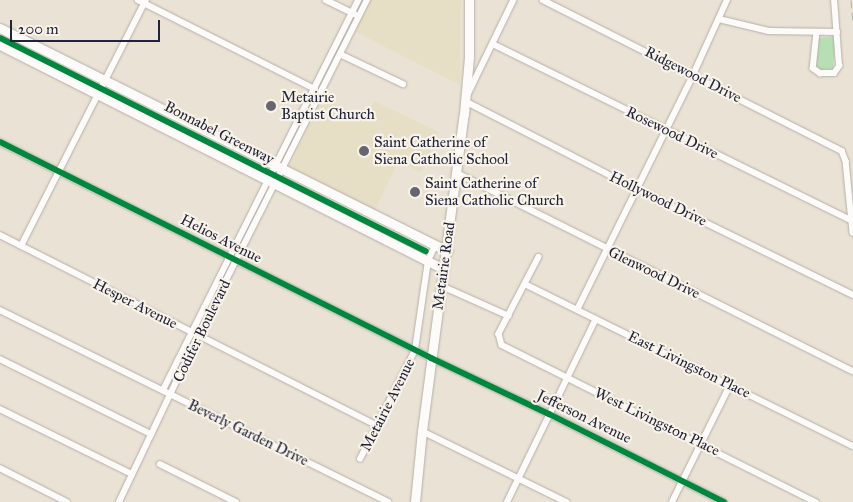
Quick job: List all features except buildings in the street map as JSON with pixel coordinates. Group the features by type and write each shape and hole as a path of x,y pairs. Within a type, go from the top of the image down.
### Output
{"main road":[{"name":"Metairie Road","path":"415,502 431,358 465,101 469,57 469,0"},
{"path":"0,28 446,252"},
{"path":"0,45 444,269"}],"street":[{"path":"138,0 322,92"},
{"path":"326,0 359,16"},
{"name":"Codifer Boulevard","path":"279,168 314,88 358,0"},
{"name":"Codifer Boulevard","path":"163,390 229,257 322,92 368,0"},
{"path":"465,101 514,0"},
{"name":"Ridgewood Drive","path":"543,0 842,151 846,161 852,222"},
{"path":"577,310 693,75 727,0"},
{"path":"817,32 814,70 834,73 839,66 834,0"},
{"path":"21,246 145,2"},
{"path":"719,19 769,31 837,32"},
{"name":"Rosewood Drive","path":"493,44 852,222"},
{"path":"340,54 403,84"},
{"name":"Hollywood Drive","path":"465,101 637,189 853,295"},
{"name":"Helios Avenue","path":"0,142 431,358"},
{"name":"Glenwood Drive","path":"456,173 853,371"},
{"name":"Codifer Boulevard","path":"119,502 236,261 271,182"},
{"path":"852,222 853,233"},
{"name":"Hesper Avenue","path":"0,235 378,426"},
{"name":"Metairie Avenue","path":"360,459 415,350 428,261 435,246"},
{"path":"442,286 509,316 539,257"},
{"name":"East Livingston Place","path":"525,284 853,446"},
{"name":"Beverly Garden Drive","path":"0,310 388,502"},
{"name":"West Livingston Place","path":"509,316 499,334 500,341 505,347 701,443 816,502"},
{"path":"507,502 596,319"},
{"name":"Jefferson Avenue","path":"431,358 549,414 724,502"},
{"path":"0,359 151,434"},
{"path":"672,502 730,385"},
{"path":"0,409 132,474"},
{"path":"422,431 566,502"},
{"path":"160,464 236,502"},
{"path":"0,468 67,502"}],"shaded area":[{"path":"370,0 461,0 460,85 354,31"},
{"name":"Saint Catherine of Siena Catholic School","path":"324,98 366,119 374,101 439,132 421,172 398,162 374,212 288,169"}],"green space":[{"path":"836,36 833,69 819,70 816,68 819,38"}],"railway":[{"path":"851,0 853,23"}],"cycle path":[{"name":"Bonnabel Greenway","path":"0,38 426,251"},
{"path":"0,142 431,358 549,414 724,502"}],"place":[{"name":"Metairie Baptist Church","path":"271,106"},
{"name":"Saint Catherine of Siena Catholic School","path":"364,151"},
{"name":"Saint Catherine of Siena Catholic Church","path":"415,192"}]}
